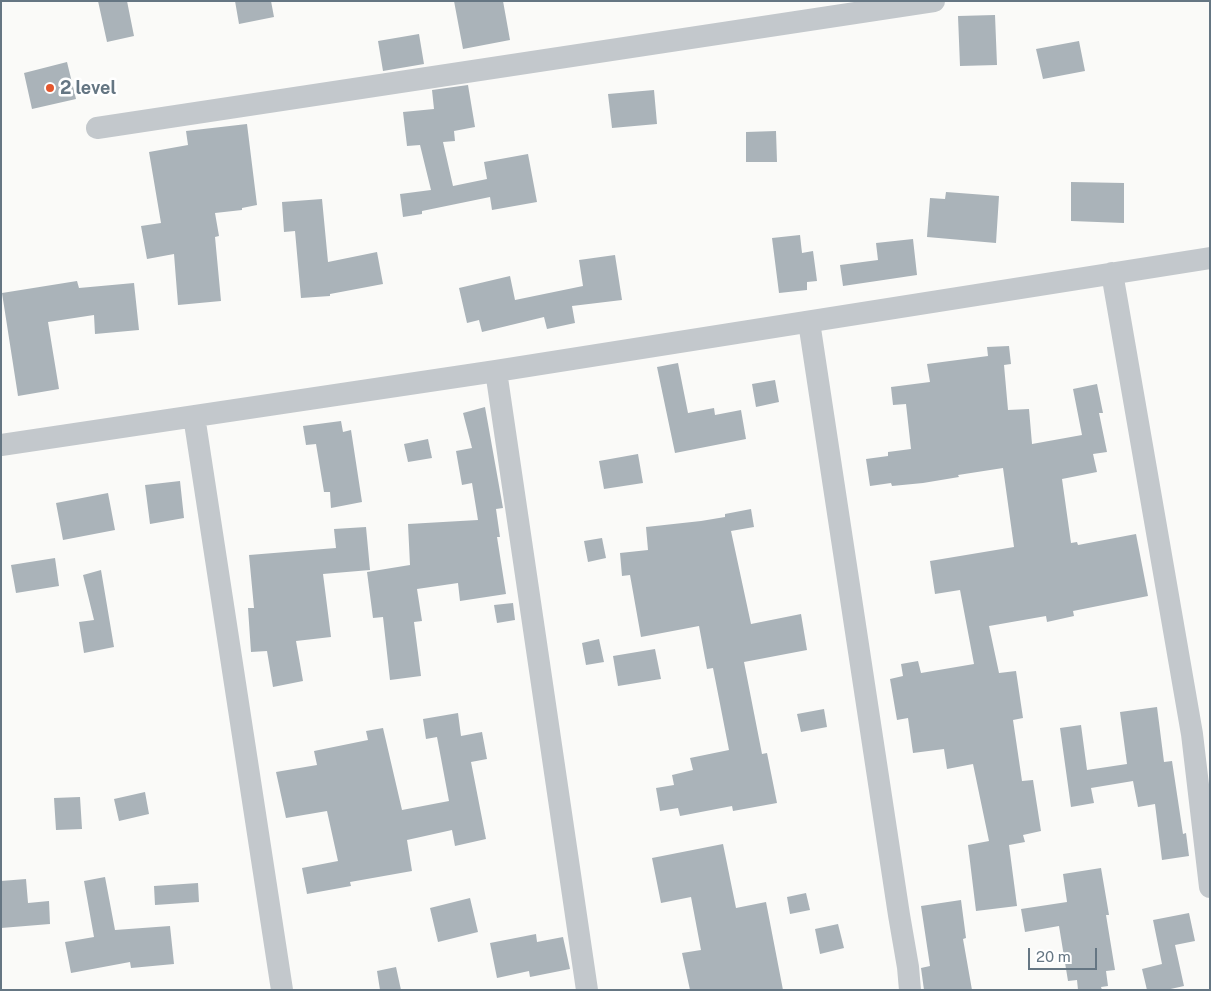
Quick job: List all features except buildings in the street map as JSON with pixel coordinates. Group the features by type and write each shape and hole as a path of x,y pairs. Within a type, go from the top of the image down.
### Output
{"street":[{"path":"97,128 934,1"},
{"path":"1,445 496,371 1210,258"},
{"path":"1112,273 1192,734 1210,887"},
{"path":"809,322 910,990"},
{"path":"496,371 587,990"},
{"path":"194,416 282,990"}],"place":[{"name":"2 level","path":"50,88"}]}
